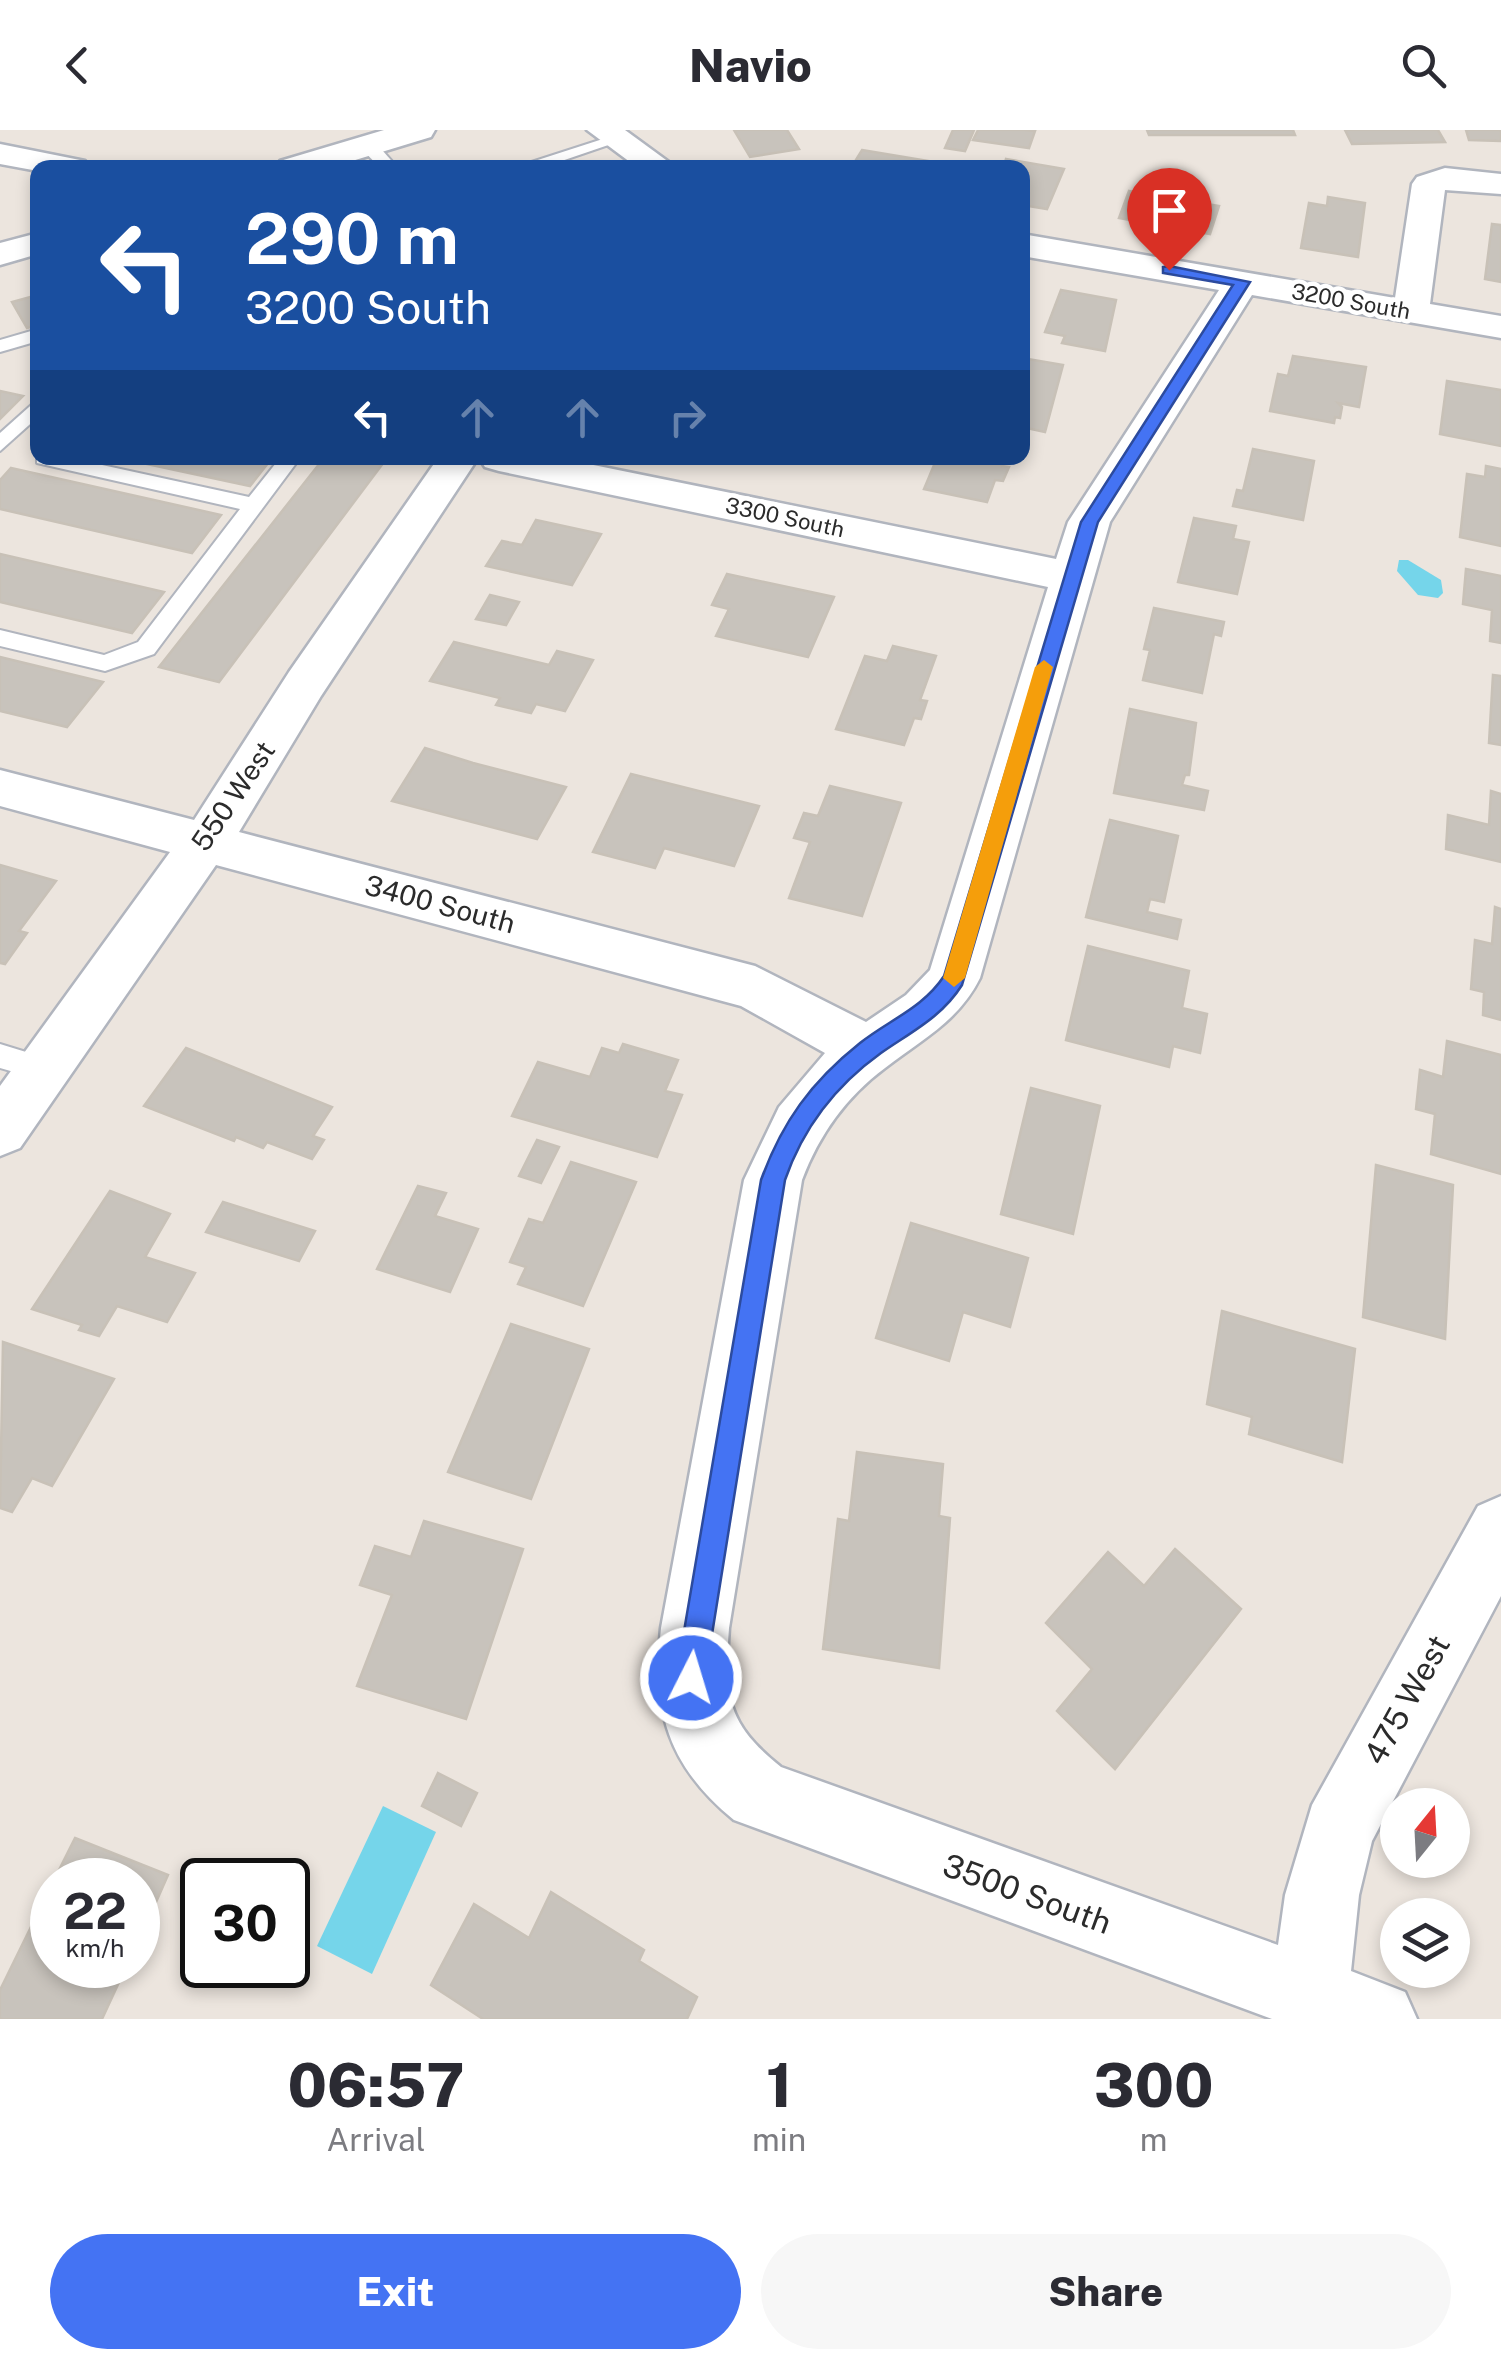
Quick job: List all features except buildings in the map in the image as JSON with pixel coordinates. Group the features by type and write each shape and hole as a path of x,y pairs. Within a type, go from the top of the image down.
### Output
{"street":[{"path":"350,160 379,156 420,130"},
{"path":"609,135 648,160"},
{"path":"0,154 32,160"},
{"path":"1410,311 1426,188 1437,179 1501,184"},
{"path":"0,254 30,245"},
{"name":"3200 South","path":"1030,246 1501,327"},
{"path":"868,1050 939,1002 954,978 1071,578 1099,502 1231,306 1242,282"},
{"name":"550 West","path":"0,1130 21,1062 204,842 453,465"},
{"name":"3300 South","path":"533,465 1071,578"},
{"path":"693,498 712,465"},
{"name":"3400 South","path":"0,788 754,988 868,1050"},
{"name":"3500 South","path":"868,1050 810,1104 788,1137 773,1180 694,1640 691,1678 700,1732 735,1778 786,1808 1378,2019"},
{"name":"475 West","path":"1310,1994 1322,1895 1338,1831 1501,1529"}],"lane":[{"path":"560,160 609,135"},
{"path":"0,349 30,338"},
{"path":"0,349 30,358"},
{"path":"30,414 0,446 30,454"},
{"path":"76,465 254,506"},
{"path":"0,638 105,663 146,648 285,465"}],"water":[{"path":"1399,560 1408,560 1441,580 1443,593 1438,598 1418,595 1397,571"},
{"path":"383,1806 436,1832 372,1974 317,1946"}],"slow traffic":[{"path":"954,978 1044,667"}],"route":[{"path":"691,1678 696,1628 773,1180 788,1137 810,1104 836,1075 939,1002 954,978 1089,522 1231,306 1242,282 1169,270"}]}
